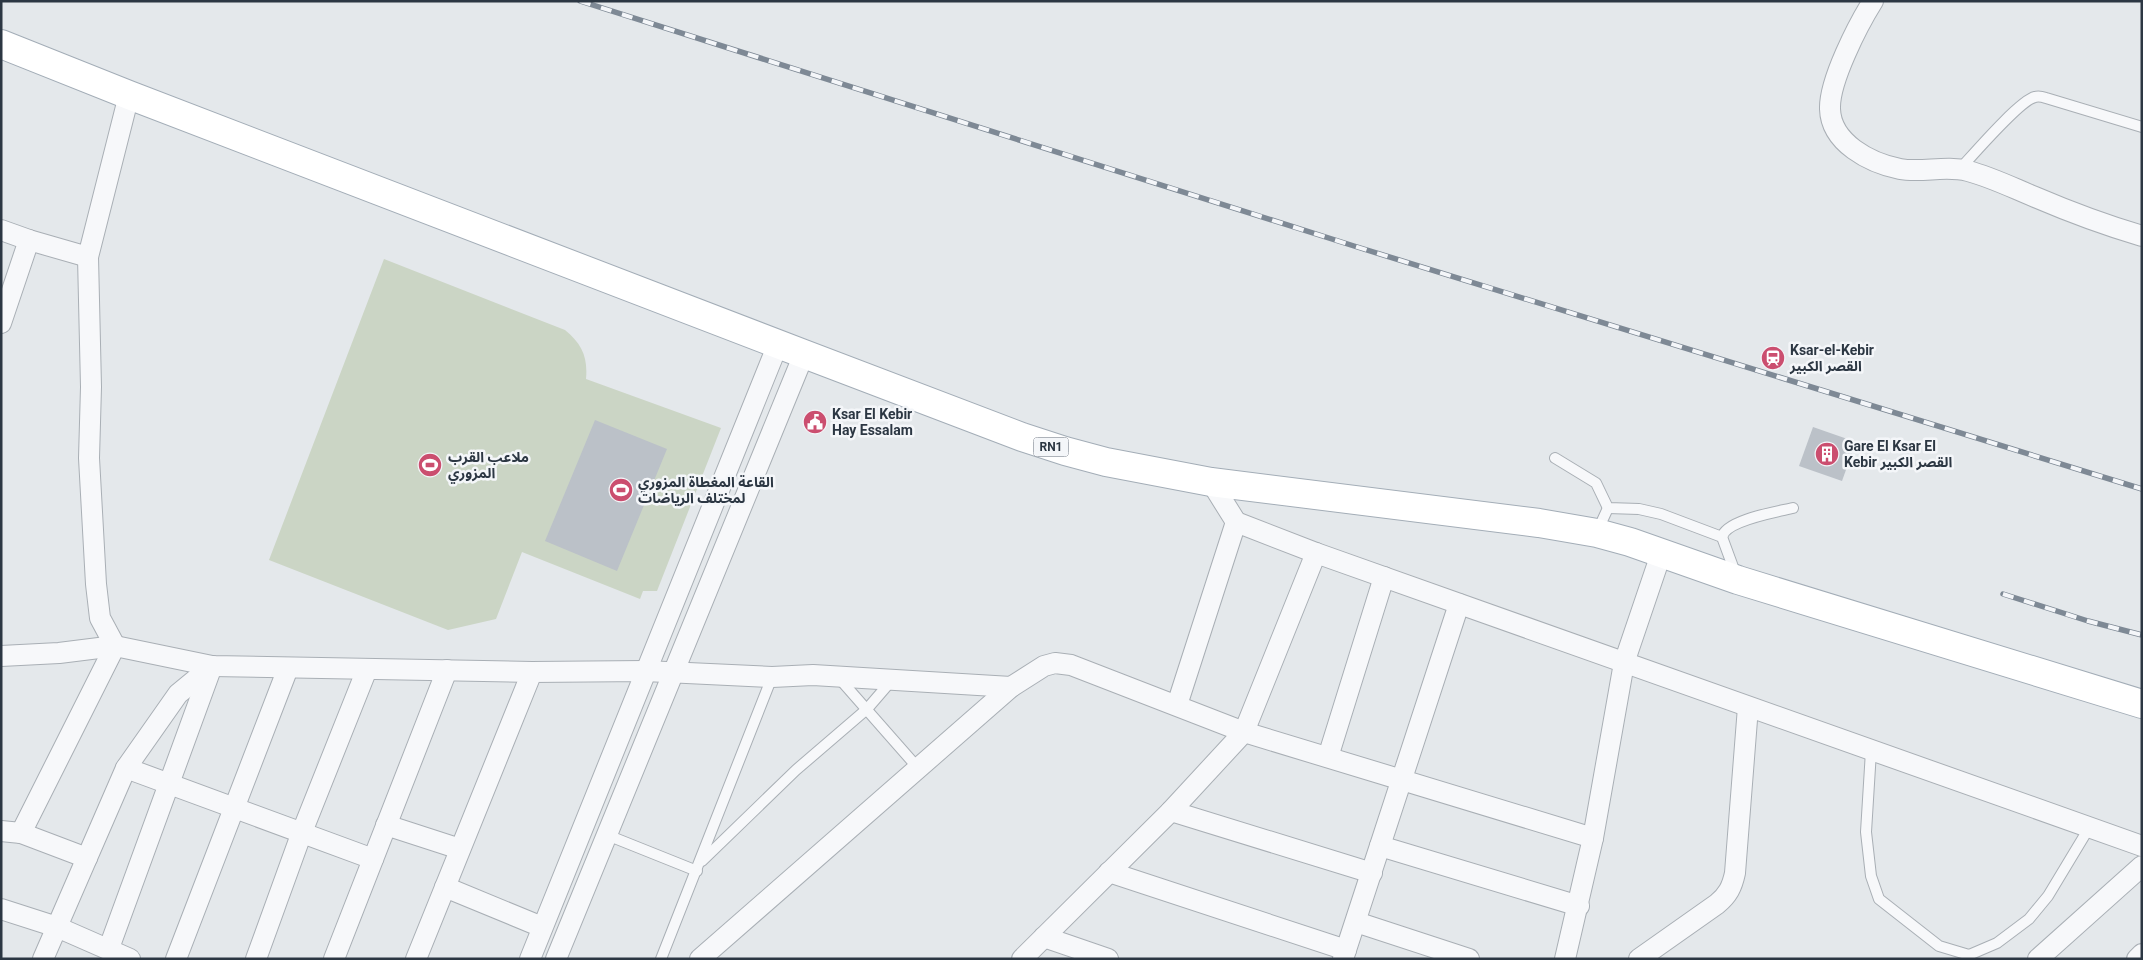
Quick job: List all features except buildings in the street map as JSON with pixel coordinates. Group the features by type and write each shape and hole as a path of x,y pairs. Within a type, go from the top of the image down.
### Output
{"main road":[{"name":"RN1","path":"1,44 128,95 804,354 1022,437 1065,451 1106,462 1211,482 1513,520 1597,533 1630,542 1738,580 2142,704"}],"street":[{"path":"1874,1 1852,38 1836,81 1830,109 1833,126 1839,136 1869,159 1887,166 1902,169 1959,170 1985,177 2058,207 2142,236"},
{"path":"114,646 100,618 96,584 89,458 91,387 88,257 128,95"},
{"path":"1,230 88,257"},
{"path":"1,323 29,240"},
{"path":"530,959 778,344"},
{"path":"556,959 804,354"},
{"path":"1211,482 1236,522 1384,578 2142,846"},
{"path":"1177,705 1236,522"},
{"path":"1022,959 1171,810 1244,732 1316,553"},
{"path":"1565,959 1594,838 1624,663 1661,554"},
{"path":"1328,757 1384,578"},
{"path":"1109,872 1345,954 1459,604"},
{"path":"86,858 11,832 114,646"},
{"path":"1,656 59,653 114,646 212,666 532,672 645,671 772,676 813,675 1011,687"},
{"path":"700,959 1011,687 1044,666 1055,663 1071,665 1098,674 1244,732 1594,838"},
{"path":"43,959 126,768 178,694 212,666"},
{"path":"109,948 212,666"},
{"path":"176,959 288,668"},
{"path":"256,959 302,832 367,669"},
{"path":"334,959 447,670"},
{"path":"416,959 532,672"},
{"path":"1639,959 1717,904 1727,896 1732,887 1735,873 1748,707"},
{"path":"126,768 373,859"},
{"path":"1171,810 1372,873"},
{"path":"386,825 460,849"},
{"path":"1380,846 1579,906"},
{"path":"2038,959 2142,866"},
{"path":"446,887 542,927"},
{"path":"1,909 57,927 109,948 130,959"},
{"path":"1356,922 1469,959"},
{"path":"1044,937 1108,959"},
{"path":"2137,959 2142,954"}],"lane":[{"path":"1959,170 2015,111 2026,101 2034,97 2046,98 2142,127"},
{"path":"1555,458 1596,483 1608,508 1597,533"},
{"path":"1608,508 1639,509 1661,514 1722,537 1738,580"},
{"path":"1722,537 1728,527 1792,508"},
{"path":"661,959 772,676"},
{"path":"838,676 918,768"},
{"path":"698,867 796,770 867,709 893,680"},
{"path":"1871,750 1866,832 1871,876 1879,899 1939,946 1969,955 1997,943 2029,919 2048,896 2089,828"},
{"path":"607,836 698,867"}],"green space":[{"name":"ملاعب القرب المزوري","path":"384,259 565,330 576,340 583,352 586,364 586,379 721,428 657,591 643,591 640,599 522,552 496,619 448,630 269,560"}],"railway":[{"path":"580,1 1354,246 2142,489"},
{"path":"2003,594 2088,621 2142,635"}],"place":[{"name":"Ksar-el-Kebir القصر الكبير","path":"1773,358"},
{"name":"Ksar El Kebir Hay Essalam","path":"815,422"},
{"name":"Gare El Ksar El Kebir القصر الكبير","path":"1827,454"},
{"name":"ملاعب القرب المزوري","path":"430,465"},
{"name":"القاعة المغطاة المزوري لمختلف الرياضات","path":"621,490"}]}
